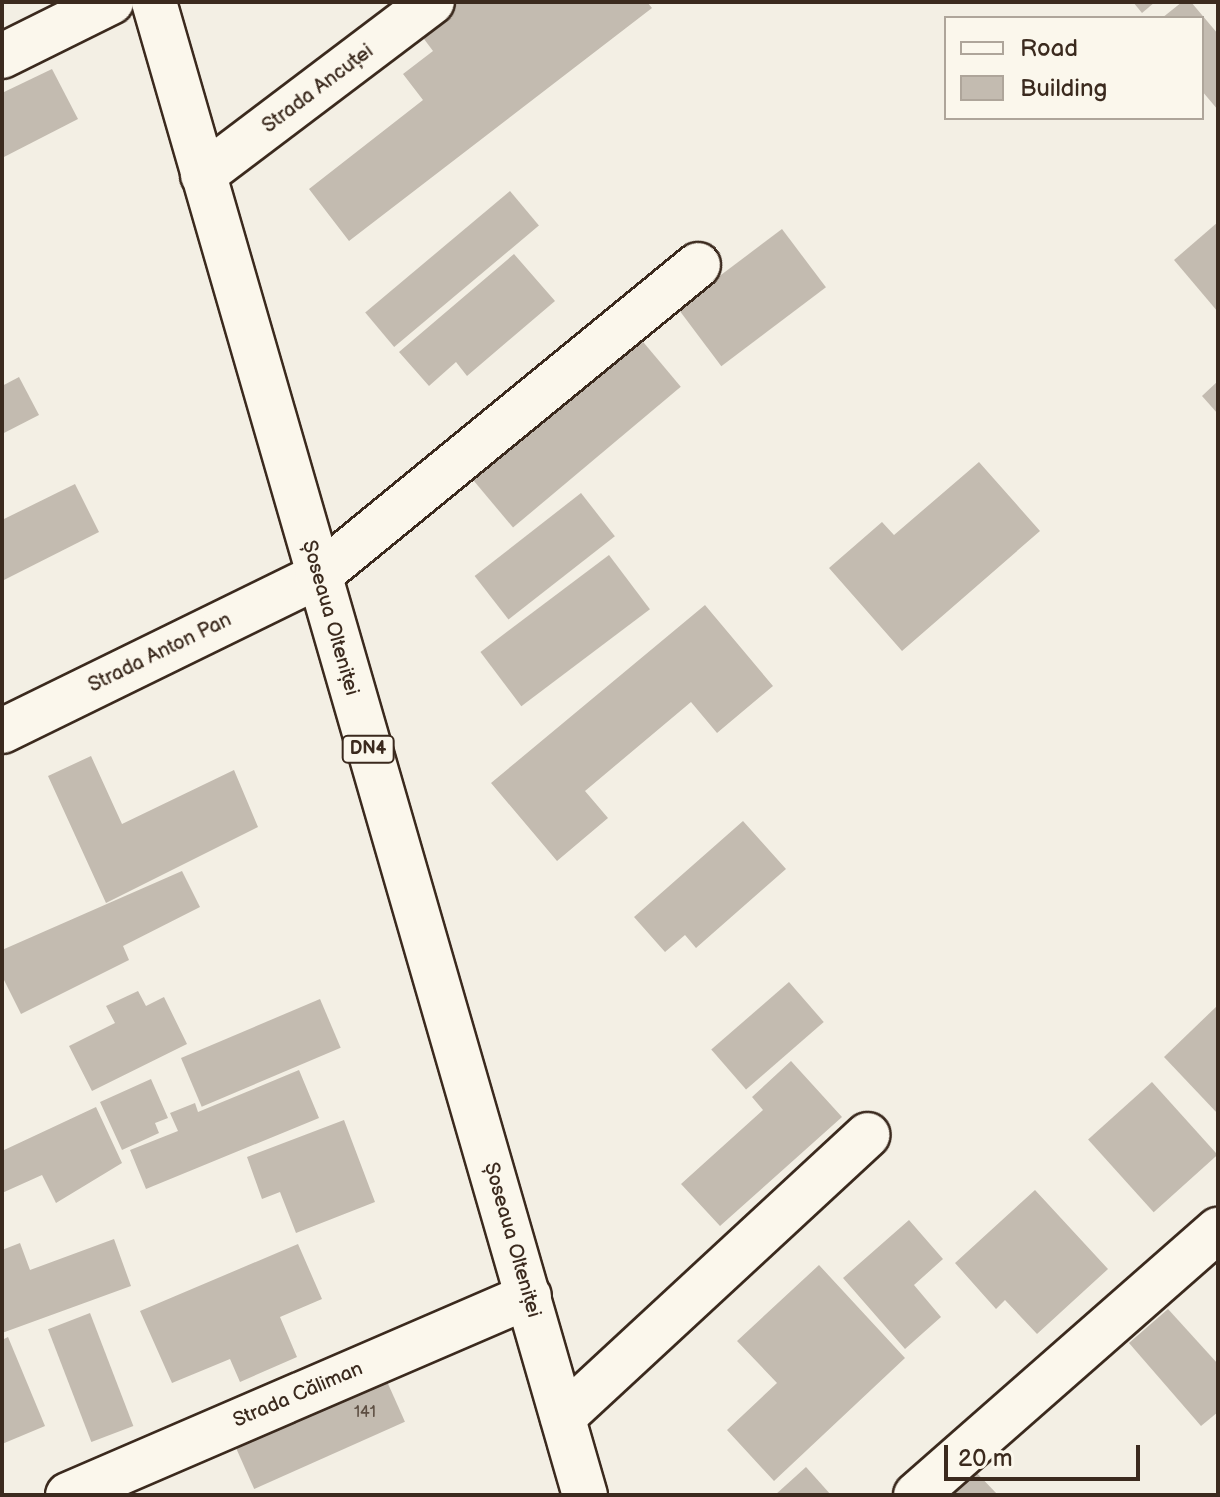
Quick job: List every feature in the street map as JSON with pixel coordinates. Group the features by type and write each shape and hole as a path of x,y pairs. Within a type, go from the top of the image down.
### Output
{"street":[{"path":"2,56 111,2"},
{"name":"Șoseaua Olteniței","path":"154,2 585,1495"},
{"name":"Strada Ancuței","path":"203,175 432,2"},
{"name":"Strada Anton Pan","path":"2,731 318,576 698,265"},
{"path":"563,1417 867,1135"},
{"path":"916,1495 1218,1230"},
{"name":"Strada Căliman","path":"68,1495 529,1296"}],"building":[{"path":"455,2 647,2 652,8 349,241 309,189 423,100 403,74 433,51 418,31"},
{"path":"1133,2 1155,2 1142,13"},
{"path":"1182,2 1191,2 1203,16 1164,16"},
{"path":"1204,17 1218,34 1218,110 1204,93"},
{"path":"52,69 78,119 2,158 2,93"},
{"path":"510,191 539,225 394,347 365,312"},
{"path":"1218,222 1218,312 1174,260"},
{"path":"782,229 826,287 721,366 677,308"},
{"path":"514,254 555,301 467,376 456,362 429,386 399,352"},
{"path":"639,337 681,387 513,528 471,478"},
{"path":"19,377 39,415 2,434 2,386"},
{"path":"1218,381 1218,414 1202,396"},
{"path":"979,462 1040,531 902,651 829,568 882,522 894,535"},
{"path":"75,484 99,532 2,581 2,520"},
{"path":"581,493 615,536 508,619 475,576"},
{"path":"609,555 650,609 521,706 480,652"},
{"path":"705,605 773,686 717,733 691,702 585,791 608,818 557,861 491,783"},
{"path":"91,756 122,824 234,770 258,827 106,903 48,776"},
{"path":"743,821 786,869 696,948 685,935 665,952 634,917"},
{"path":"182,871 200,907 123,946 129,960 21,1014 2,976 2,950"},
{"path":"789,982 824,1022 746,1090 711,1050"},
{"path":"138,991 146,1006 164,997 187,1044 92,1091 69,1046 115,1023 106,1006"},
{"path":"320,999 341,1048 202,1107 181,1058"},
{"path":"1218,1005 1218,1114 1164,1057"},
{"path":"791,1061 842,1117 720,1226 681,1184 763,1110 752,1097"},
{"path":"299,1070 319,1118 146,1189 130,1150 178,1131 170,1113 195,1103 198,1112"},
{"path":"151,1079 168,1118 155,1123 159,1133 122,1150 100,1102"},
{"path":"1152,1082 1218,1155 1154,1212 1088,1140"},
{"path":"96,1107 122,1163 56,1203 42,1175 2,1193 2,1151"},
{"path":"344,1120 375,1202 296,1233 280,1192 262,1199 247,1157"},
{"path":"1035,1190 1108,1269 1037,1334 1005,1300 996,1309 955,1263"},
{"path":"909,1220 943,1259 914,1285 941,1317 905,1349 843,1278"},
{"path":"114,1239 131,1286 2,1333 2,1250 20,1243 30,1270"},
{"path":"298,1244 322,1299 280,1317 297,1357 240,1382 230,1359 172,1383 140,1311"},
{"path":"819,1265 905,1358 774,1481 727,1430 777,1383 737,1341"},
{"path":"1168,1309 1218,1364 1218,1412 1201,1426 1129,1343"},
{"path":"90,1313 133,1426 91,1442 48,1329"},
{"path":"8,1337 45,1426 2,1444 2,1340"},
{"path":"385,1377 405,1422 254,1489 234,1444"},
{"path":"806,1467 831,1495 775,1495"},
{"path":"972,1468 998,1495 943,1495"}]}
